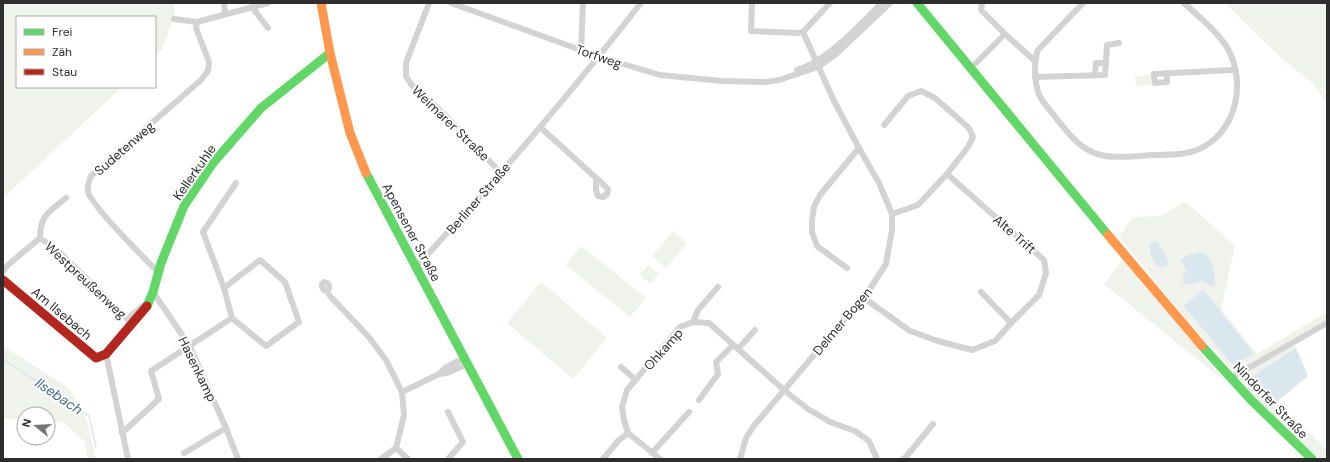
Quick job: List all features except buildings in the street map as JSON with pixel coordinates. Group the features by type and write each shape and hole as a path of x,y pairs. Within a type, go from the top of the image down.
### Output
{"street":[{"path":"224,3 225,14"},
{"path":"174,20 197,22 268,3"},
{"name":"Apensener Straße","path":"321,3 330,53 350,133 367,175 518,459"},
{"name":"Weimarer Straße","path":"428,3 406,63 406,76 411,84 446,116 501,172"},
{"name":"Torfweg","path":"451,3 600,57 660,75 722,81 752,81 779,76 817,64 836,54 890,3"},
{"path":"582,50 583,3"},
{"name":"Berliner Straße","path":"416,267 501,172 600,57 641,3"},
{"path":"752,3 751,31 803,32 830,3"},
{"name":"Torfweg","path":"817,64 882,3"},
{"name":"Nindorfer Straße","path":"917,3 1125,256 1212,358 1312,459"},
{"path":"982,3 982,10 1005,34 1035,61"},
{"path":"1083,3 1038,50 1035,61 1036,88 1041,100 1076,141 1085,148 1101,155 1135,156 1185,153 1197,150 1221,134 1232,116 1237,89 1233,60 1227,48 1205,22 1184,3"},
{"path":"252,7 268,28"},
{"name":"Sudetenweg","path":"158,272 96,206 88,192 88,183 92,176 201,80 208,71 209,62 196,28 197,22"},
{"name":"Delmer Bogen","path":"740,459 746,438 784,390 864,298 886,264 892,230 892,214 879,183 859,148 817,64 803,32"},
{"path":"971,68 1005,34"},
{"path":"1035,77 1105,75 1107,45 1120,43"},
{"name":"Kellerkuhle","path":"106,354 129,321 146,307 152,295 161,263 184,206 213,163 261,108 330,53"},
{"path":"1095,75 1096,63 1106,63"},
{"path":"1154,74 1235,70"},
{"path":"884,125 908,96 921,91 934,98 970,128 973,137 968,147 947,174 918,205 892,214"},
{"path":"540,127 596,178"},
{"path":"847,268 817,246 812,232 812,220 814,207 820,195 859,148"},
{"name":"Alte Trift","path":"864,298 910,331 938,341 972,350 995,341 1039,295 1046,273 1044,260 947,174"},
{"path":"224,288 260,260 285,282 299,322 266,346 232,318 224,288 203,232 236,183"},
{"name":"Westpreußenweg","path":"3,271 40,238 40,224 44,217 66,198"},
{"name":"Westpreußenweg","path":"40,238 54,247 129,321"},
{"name":"Am Ilsebach","path":"3,280 96,358 106,354"},
{"name":"Ohkamp","path":"693,322 698,310 718,287"},
{"path":"327,290 330,296 368,336 386,360 402,392 404,415 396,448 381,459"},
{"path":"981,292 1011,323"},
{"name":"Hasenkamp","path":"152,295 189,345 226,428 238,459"},
{"path":"122,433 159,399 151,371 232,318"},
{"name":"Ohkamp","path":"628,433 622,408 627,390 680,327 693,322 709,323 784,390 808,409 830,422 855,432 869,441 877,459"},
{"path":"1231,378 1327,323"},
{"path":"699,400 718,374 716,362 755,330"},
{"path":"106,354 128,459"},
{"path":"402,392 439,374 445,368 466,361"},
{"name":"Ohkamp","path":"621,367 636,380"},
{"path":"448,412 463,442 448,459"},
{"path":"652,453 689,412"},
{"path":"903,459 933,424"},
{"path":"184,453 226,428"},
{"path":"603,459 628,433 660,459"},
{"path":"396,448 408,459"}],"shaded area":[{"path":"3,3 174,3 175,14 162,49 156,55 156,16 16,16 16,88 121,88 3,198"},
{"path":"1225,3 1327,3 1327,104 1313,83 1282,59"},
{"path":"1153,75 1153,85 1136,86 1135,76"},
{"path":"1183,202 1193,208 1235,246 1221,309 1257,354 1327,312 1327,323 1293,342 1308,376 1280,397 1279,405 1327,449 1327,459 1319,459 1264,411 1233,371 1186,319 1119,237 1133,217 1162,216"},
{"path":"673,231 687,243 666,268 652,256"},
{"path":"1156,241 1167,258 1168,265 1164,267 1157,266 1151,255 1150,244"},
{"path":"581,246 646,298 630,317 566,265"},
{"path":"1202,252 1212,262 1215,286 1208,285 1202,281 1192,284 1183,283 1183,276 1187,271 1180,260 1187,255"},
{"path":"1123,259 1222,379 1104,284"},
{"path":"648,265 659,274 650,284 640,274"},
{"path":"541,282 607,338 573,379 507,323"},
{"path":"1203,289 1254,354 1233,365 1184,306"},
{"path":"3,346 69,388 86,418 96,459 87,459 85,442 63,422 56,422 56,406 16,406 16,419 3,418"},
{"path":"1296,348 1308,376 1269,408 1245,381"}],"waterway":[{"name":"Ilsebach","path":"3,359 89,416 96,447"}],"traffic: fast":[{"path":"917,3 1108,235"},
{"path":"147,306 153,292 161,263 184,206 213,163 261,108 330,53"},
{"path":"366,173 518,459"},
{"path":"1202,346 1251,400 1312,459"}],"traffic: slow":[{"path":"321,3 330,53 350,133 366,173"},
{"path":"1108,235 1202,346"}],"traffic: jam":[{"path":"3,280 96,358 106,354 147,306"}]}
